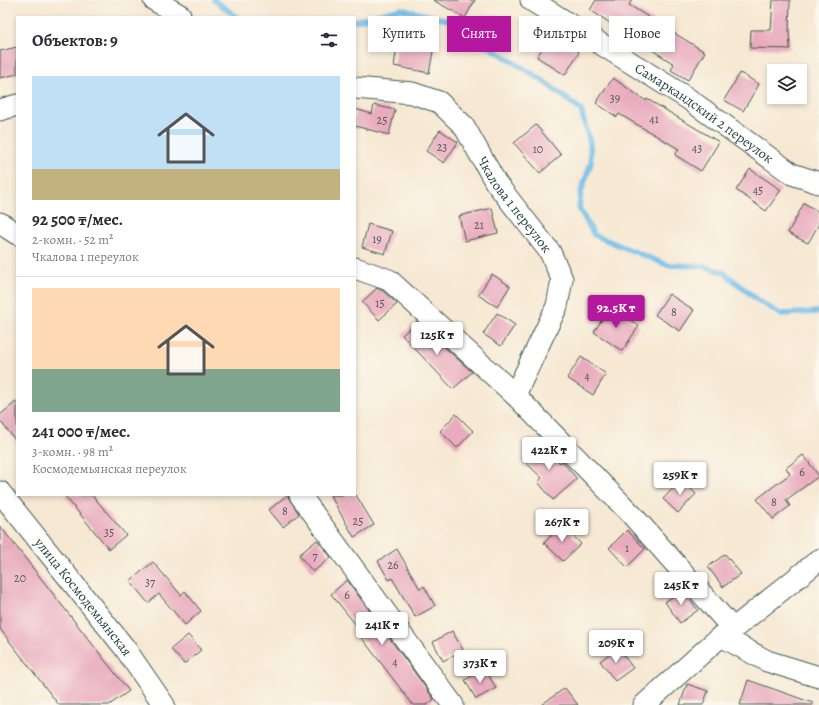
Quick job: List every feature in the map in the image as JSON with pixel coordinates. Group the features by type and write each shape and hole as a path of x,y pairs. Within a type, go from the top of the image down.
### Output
{"street":[{"path":"154,0 180,16"},
{"name":"Самаркандский 2 переулок","path":"531,0 687,98 792,174 819,183"},
{"name":"Чкалова 1 переулок","path":"356,88 412,93 439,102 464,126 496,183 550,252 562,279 557,306 515,395"},
{"path":"0,110 16,105"},
{"path":"0,223 16,233"},
{"path":"356,268 389,280 515,395 632,515 727,633 767,661 819,677"},
{"name":"улица Космодемьянская","path":"0,492 124,648 164,705"},
{"path":"301,496 453,705"},
{"path":"644,705 727,633 819,560"}],"building":[{"path":"433,0 475,0 466,16 461,16"},
{"path":"596,0 632,0 629,5 647,16 609,16 609,22 590,10"},
{"path":"773,0 790,0 790,49 750,48 751,30 771,30"},
{"path":"675,33 705,52 688,80 671,70 674,64 655,52 675,52"},
{"path":"16,47 16,74 0,78 0,51"},
{"path":"396,52 433,52 429,73 394,66"},
{"path":"540,52 579,52 565,75 537,57"},
{"path":"740,73 759,84 743,111 724,100"},
{"path":"613,78 646,101 647,99 719,142 701,171 675,155 679,149 619,114 617,117 596,103"},
{"path":"374,105 395,110 389,135 356,126 356,109 372,114"},
{"path":"536,125 561,155 540,173 514,143"},
{"path":"440,130 458,142 444,163 426,151"},
{"path":"750,169 781,190 766,211 736,190"},
{"path":"804,203 819,212 819,224 808,243 788,233"},
{"path":"492,208 498,233 465,241 459,216"},
{"path":"368,224 392,231 385,254 362,247"},
{"path":"492,274 510,286 497,307 478,295"},
{"path":"377,288 383,291 397,304 379,320 362,302"},
{"path":"669,294 694,310 680,331 655,315"},
{"path":"610,307 639,326 622,351 594,332"},
{"path":"497,313 515,325 501,346 483,334"},
{"path":"417,322 472,372 453,389 402,335"},
{"path":"581,357 606,374 593,395 567,378"},
{"path":"16,402 16,441 0,421 0,415"},
{"path":"456,414 473,431 457,448 440,431"},
{"path":"538,442 560,463 562,461 577,479 553,500 538,482 542,478 522,459"},
{"path":"803,455 819,476 786,500 790,506 773,519 757,499 790,474 786,468"},
{"path":"681,480 696,494 678,513 663,499"},
{"path":"356,495 374,525 354,537 331,496"},
{"path":"65,496 93,496 126,535 109,549"},
{"path":"288,496 299,514 283,527 269,510"},
{"path":"562,525 581,544 563,561 544,543"},
{"path":"0,526 129,691 109,705 59,705 0,629"},
{"path":"627,530 645,549 627,567 609,548"},
{"path":"317,540 331,557 313,572 299,555"},
{"path":"397,549 420,589 424,586 435,606 415,617 392,578 389,580 378,561"},
{"path":"725,554 741,574 723,587 708,567"},
{"path":"153,562 181,595 185,591 201,611 185,625 159,594 148,603 130,581"},
{"path":"347,580 434,699 427,705 413,705 358,633 361,631 331,594"},
{"path":"682,590 698,610 680,623 665,602"},
{"path":"452,631 463,650 443,661 433,642"},
{"path":"188,635 201,650 184,664 171,649"},
{"path":"618,648 633,668 615,681 600,661"},
{"path":"485,669 496,688 476,699 465,680"},
{"path":"748,680 813,703 813,705 740,705"},
{"path":"687,684 708,691 703,705 680,705"},
{"path":"565,688 578,705 541,705"}],"waterway":[{"path":"214,0 236,16"},
{"path":"356,21 401,9 456,22 494,50 542,80 581,110 590,143 591,163 581,192 579,208 594,235 667,265 703,266 723,272 759,301 780,314 819,312"}]}
